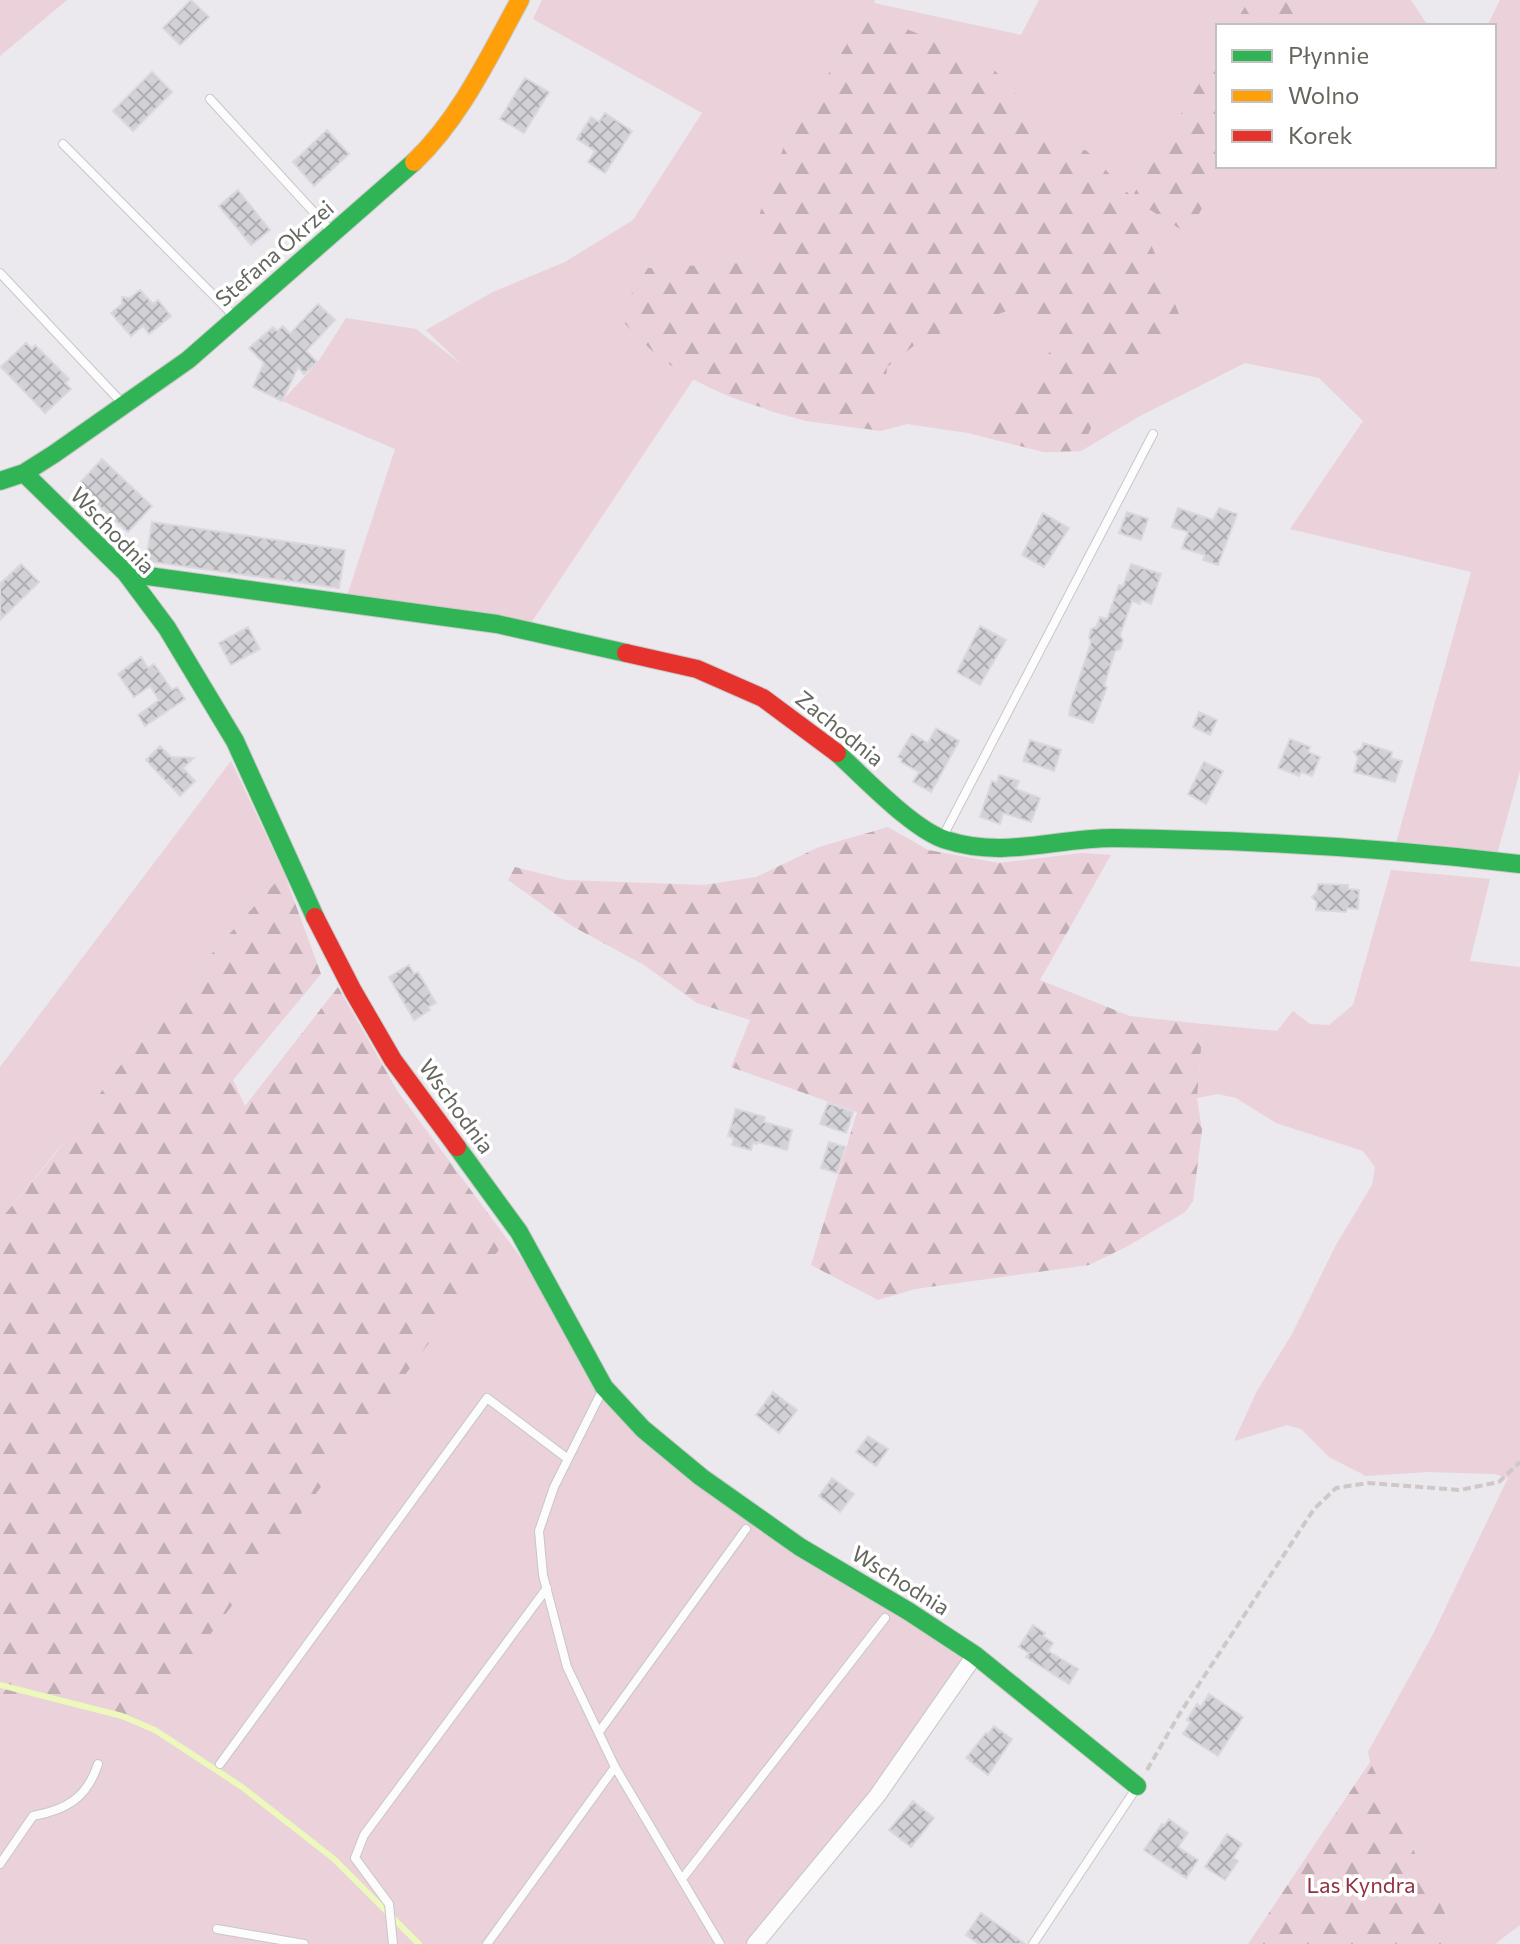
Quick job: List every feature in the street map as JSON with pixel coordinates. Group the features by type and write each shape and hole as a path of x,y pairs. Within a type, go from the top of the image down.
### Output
{"street":[{"name":"Stefana Okrzei","path":"0,481 24,473 188,360 431,145 466,97 520,0"},
{"name":"Wschodnia","path":"24,473 126,573 167,628 235,741 298,883 353,991 393,1060 519,1232 604,1387 643,1429 701,1477 800,1547 975,1655 1137,1786"},
{"name":"Zachodnia","path":"126,573 497,624 697,669 763,698 827,745 915,822 941,839 976,849 1031,848 1080,838 1155,839 1413,851 1520,864"},
{"path":"755,1944 877,1796 975,1655"}],"lane":[{"path":"210,99 333,233"},
{"path":"63,144 235,318"},
{"path":"0,273 124,405"},
{"path":"941,839 1153,434"},
{"path":"604,1387 554,1487 539,1531 547,1588 567,1667 615,1767 720,1944"},
{"path":"220,1764 487,1398 568,1459"},
{"path":"599,1732 746,1529"},
{"path":"393,1944 389,1904 355,1858 364,1835 547,1588"},
{"path":"682,1879 885,1618"},
{"path":"0,1864 33,1816 57,1812 76,1799 92,1782 98,1764"},
{"path":"487,1944 615,1767"},
{"path":"1033,1944 1137,1786"},
{"path":"217,1929 304,1944"}],"path":[{"path":"1137,1786 1180,1713 1314,1509 1336,1488 1368,1483 1460,1490 1499,1482 1520,1462"}],"green space":[{"path":"0,0 67,0 0,56"},
{"path":"542,0 875,0 874,3 1021,35 1039,0 1411,0 1427,24 1216,24 1216,168 1496,168 1496,24 1488,24 1500,0 1520,0 1520,771 1497,854 1395,847 1471,572 1290,529 1363,421 1319,378 1245,363 1140,416 1081,451 1044,452 968,433 907,424 881,431 806,421 770,411 706,382 693,380 529,626 347,596 395,449 282,401 318,362 346,318 416,329 461,364 426,330 493,292 565,262 633,220 702,113 533,19"},
{"path":"1249,0 1318,0 1304,24 1234,24"},
{"path":"865,15 988,63 1060,142 1087,151 1132,197 1216,55 1216,168 1224,168 1188,234 1133,199 1187,334 1153,341 1094,421 1081,451 1044,452 984,437 1000,402 1026,385 1054,346 1055,325 1016,308 921,340 887,367 881,431 797,417 715,390 666,362 617,316 648,268 780,261 756,224 784,146"},
{"path":"231,761 284,873 162,1009 65,1141 0,1220 0,1067"},
{"path":"888,827 928,850 999,863 1081,853 1111,855 1040,980 1130,1016 1203,1024 1197,1098 1202,1130 1193,1201 1185,1212 1089,1265 915,1289 878,1300 811,1265 857,1112 731,1067 750,1020 697,1003 644,965 572,926 508,880 515,867 566,880 704,885 756,877 819,847"},
{"path":"1391,870 1490,879 1470,961 1520,967 1520,1925 1495,1944 1460,1944 1370,1762 1368,1752 1432,1636 1508,1478 1494,1474 1428,1472 1366,1476 1329,1457 1301,1429 1287,1425 1234,1441 1257,1391 1292,1334 1336,1245 1372,1185 1375,1167 1363,1151 1276,1123 1236,1098 1218,1094 1197,1098 1203,1024 1277,1031 1293,1011 1310,1024 1329,1025 1353,1005"},
{"path":"284,873 321,974 233,1080 245,1106 338,987 398,1092 507,1239 143,1724 24,1691 0,1723 0,1220 57,1152 162,1009"},
{"path":"507,1239 542,1287 615,1408 978,1665 868,1811 758,1944 0,1944 0,1718 19,1691 125,1713 143,1723"},
{"name":"Las Kyndra","path":"1370,1762 1460,1944 1248,1944"}],"building":[{"path":"191,0 209,17 180,45 163,28"},
{"path":"152,72 172,92 133,131 113,111"},
{"path":"525,78 549,92 524,133 500,119"},
{"path":"605,113 632,131 605,173 588,162 595,151 577,139 591,117 599,122"},
{"path":"327,130 349,154 314,186 293,162"},
{"path":"238,190 270,230 251,245 219,206"},
{"path":"140,290 153,304 158,300 171,316 149,334 143,326 131,336 111,313 122,304 122,297 130,298"},
{"path":"318,304 335,320 306,351 317,362 304,374 298,367 282,401 253,387 264,363 249,348 273,327 277,331 283,326 290,334"},
{"path":"26,343 32,349 35,345 69,379 65,383 71,389 45,413 1,367"},
{"path":"102,459 152,506 128,532 77,486"},
{"path":"1178,508 1213,520 1219,508 1237,514 1218,565 1203,560 1205,555 1182,548 1188,532 1172,527"},
{"path":"1127,512 1148,519 1141,540 1119,533"},
{"path":"1043,513 1069,528 1044,567 1022,555"},
{"path":"152,522 345,550 339,588 146,561"},
{"path":"21,564 39,582 0,620 0,584"},
{"path":"1131,564 1161,574 1151,604 1132,601 1120,635 1123,640 1120,649 1115,651 1104,686 1107,687 1093,723 1069,715 1071,704 1091,642 1091,629 1096,627 1100,617 1107,619 1119,585 1123,586"},
{"path":"980,626 1006,640 980,685 957,672"},
{"path":"248,627 260,649 231,665 219,643"},
{"path":"141,657 148,668 154,664 172,690 177,687 185,699 145,726 138,715 159,700 150,686 134,697 118,674"},
{"path":"1199,712 1217,720 1210,735 1193,727"},
{"path":"936,728 959,741 931,792 913,782 919,772 898,757 912,734 928,743"},
{"path":"1290,739 1310,747 1308,752 1320,757 1312,776 1301,772 1299,776 1278,768"},
{"path":"1030,740 1061,750 1054,771 1023,761"},
{"path":"1363,743 1392,752 1391,758 1402,761 1395,782 1354,772 1358,758 1354,752 1362,748"},
{"path":"160,746 171,757 194,758 183,768 195,781 180,796 146,760"},
{"path":"1204,762 1223,771 1206,804 1188,794"},
{"path":"999,775 1019,781 1016,789 1040,798 1031,822 1003,813 1000,824 980,817 992,781 997,783"},
{"path":"1318,884 1348,885 1348,889 1359,890 1358,909 1347,908 1346,912 1316,910 1317,902 1312,897 1317,892"},
{"path":"409,965 414,974 418,972 436,1003 414,1020 389,977"},
{"path":"828,1103 853,1112 846,1133 820,1124"},
{"path":"736,1109 765,1117 764,1122 792,1130 787,1150 757,1142 753,1143 751,1150 732,1145 734,1138 728,1136"},
{"path":"829,1142 845,1147 837,1173 821,1168"},
{"path":"773,1392 797,1410 779,1433 756,1415"},
{"path":"868,1436 888,1449 876,1466 856,1452"},
{"path":"832,1478 854,1494 840,1512 819,1496"},
{"path":"1033,1625 1053,1643 1048,1651 1078,1669 1069,1684 1026,1657 1029,1653 1019,1647"},
{"path":"1209,1694 1243,1717 1218,1756 1183,1734 1197,1704 1201,1707"},
{"path":"994,1726 1012,1739 988,1775 966,1758"},
{"path":"913,1801 934,1818 911,1847 889,1830"},
{"path":"1169,1819 1188,1833 1178,1847 1198,1860 1186,1878 1144,1850"},
{"path":"1227,1834 1242,1844 1233,1858 1238,1861 1225,1880 1205,1867"},
{"path":"981,1913 1025,1944 979,1944 966,1935"}],"waterway":[{"path":"0,1685 122,1716 155,1730 242,1787 334,1859 419,1944"}],"traffic: fast":[{"path":"0,481 24,473 54,454 188,360 414,162"},
{"path":"24,473 126,573 167,628 235,741 315,917"},
{"path":"126,573 497,624 626,653"},
{"path":"837,753 919,826 946,840 968,845 1009,848 1114,838 1215,841 1368,849 1520,864"},
{"path":"457,1147 519,1232 604,1387 643,1429 701,1477 800,1547 975,1655 1137,1786"}],"traffic: slow":[{"path":"414,162 460,106 520,0"}],"traffic: jam":[{"path":"626,653 697,669 763,698 837,753"},
{"path":"315,917 393,1060 457,1147"}]}
